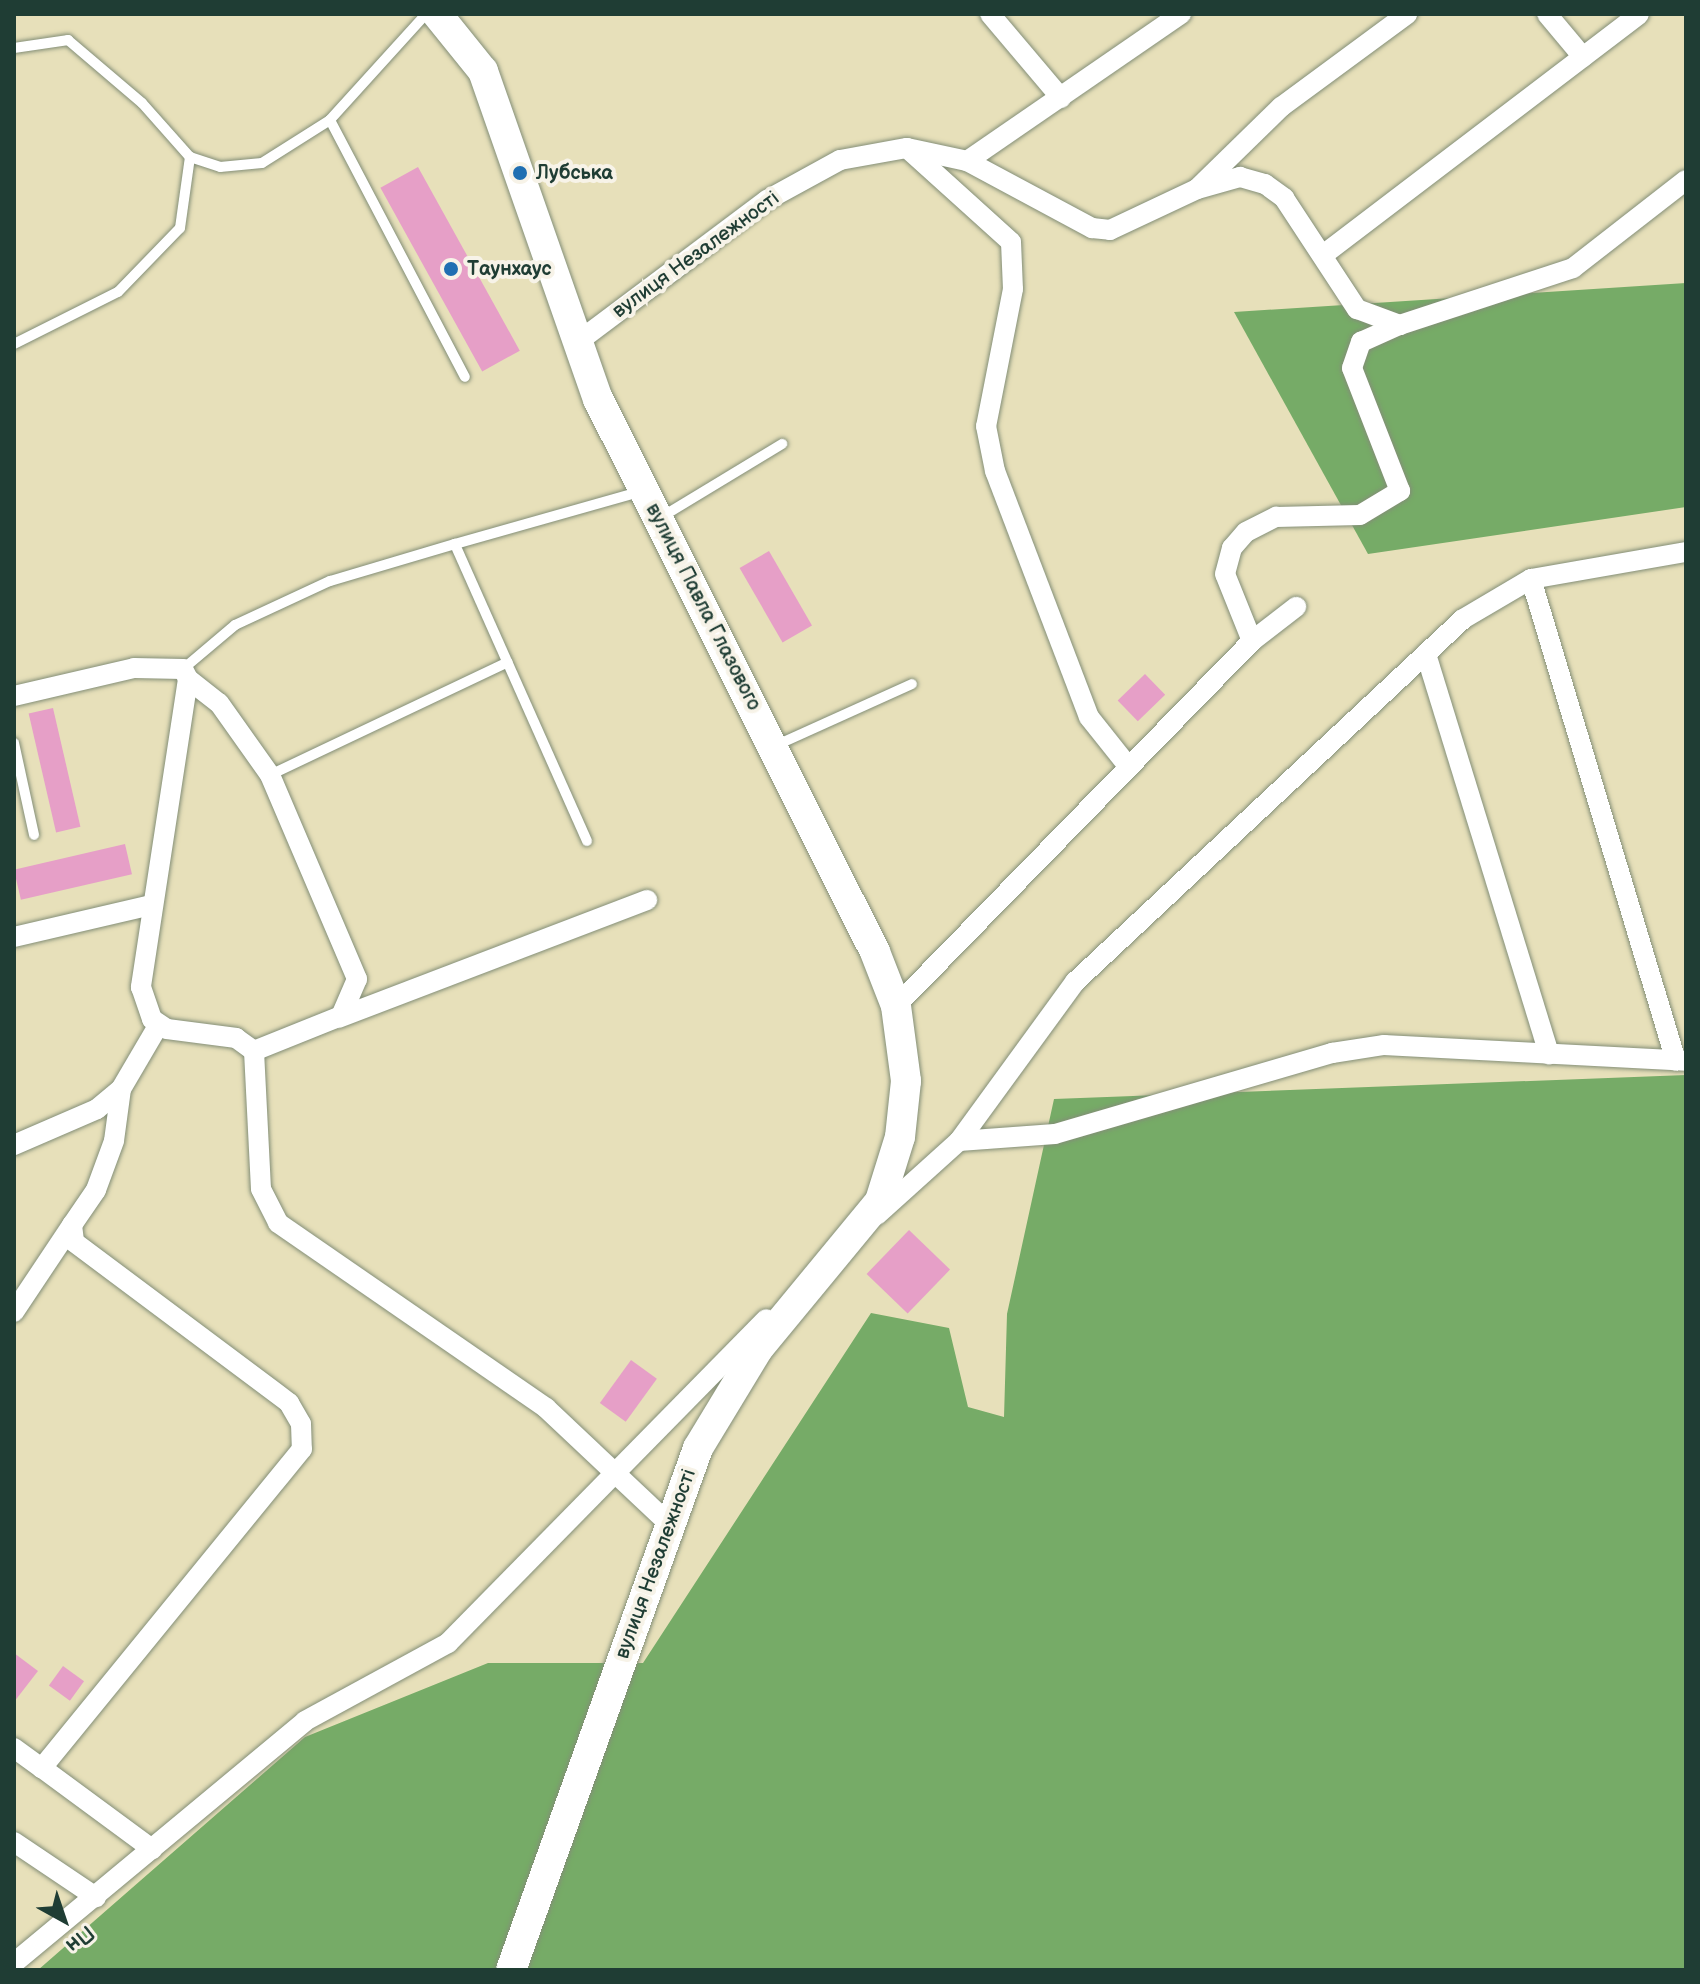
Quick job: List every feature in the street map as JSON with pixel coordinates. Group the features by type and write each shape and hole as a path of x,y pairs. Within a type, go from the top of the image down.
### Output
{"main road":[{"path":"437,14 473,51"},
{"name":"вулиця Павла Глазового","path":"473,51 575,344 658,519 775,746 896,1006 905,1110 873,1212"},
{"name":"вулиця Незалежності","path":"511,1970 669,1524 733,1384 873,1212"}],"street":[{"name":"вулиця Павла Глазового","path":"459,14 473,51"},
{"path":"990,14 1061,98"},
{"path":"967,161 1181,14"},
{"path":"1197,189 1281,107 1407,14"},
{"path":"1547,14 1583,57"},
{"path":"1323,255 1639,14"},
{"path":"907,148 1011,242 1013,289 986,426 995,471 1089,717 1128,766"},
{"name":"вулиця Незалежності","path":"575,344 767,200 840,160 907,148 967,161 1092,228 1128,227 1197,189 1240,177 1265,184 1323,255 1357,309 1400,325"},
{"path":"1252,641 1225,574 1246,532 1276,517 1360,515 1400,491 1352,368 1361,342 1400,325 1573,268 1686,180"},
{"path":"873,1212 959,1141 1075,982 1492,596 1531,579 1686,552"},
{"path":"959,1141 1055,1134 1332,1053 1384,1045 1681,1061 1531,579"},
{"path":"896,1006 1128,766 1197,706 1252,641 1296,607"},
{"path":"1426,654 1549,1055"},
{"path":"14,696 134,668 185,674 219,703 270,775 357,979 338,1018"},
{"path":"158,1026 141,987 185,674"},
{"path":"254,1051 647,900"},
{"path":"14,937 152,905"},
{"path":"158,1026 236,1038 254,1051"},
{"path":"14,1312 96,1190 121,1089 158,1026"},
{"path":"254,1051 261,1189 278,1223 445,1332 617,1471 669,1524"},
{"path":"14,1145 65,1126 121,1089"},
{"path":"42,1768 302,1449 301,1424 289,1403 90,1257 74,1242 72,1225"},
{"path":"14,1963 305,1721 448,1643 774,1311"},
{"path":"14,1748 152,1849"},
{"path":"14,1842 96,1897"}],"lane":[{"path":"14,48 68,40 142,103 190,157 220,167 262,163 330,120 426,14"},
{"path":"330,120 465,377"},
{"path":"14,344 118,292 180,228 190,157"},
{"path":"658,519 782,444"},
{"path":"185,674 235,625 330,581 644,490"},
{"path":"455,544 587,841"},
{"path":"270,775 508,662"},
{"path":"775,746 912,684"},
{"path":"14,743 34,835"}],"green space":[{"path":"1686,283 1686,507 1368,554 1234,312"},
{"path":"1686,1075 1686,1970 38,1970 305,1737 488,1663 643,1663 871,1313 949,1328 968,1407 1004,1417 1007,1314 1054,1099"}],"building":[{"name":"Таунхаус","path":"418,167 520,351 482,372 380,188"},
{"path":"769,551 812,625 783,642 740,568"},
{"path":"1145,674 1165,695 1138,721 1118,700"},
{"path":"53,708 80,827 56,832 29,714"},
{"path":"125,844 132,874 21,900 14,870"},
{"path":"909,1230 950,1270 908,1313 867,1274"},
{"path":"631,1360 657,1379 626,1422 600,1403"},
{"path":"14,1653 38,1671 14,1702"},
{"path":"63,1666 84,1681 70,1701 49,1685"}],"place":[{"name":"Лубська","path":"520,173"},
{"name":"Таунхаус","path":"451,269"}]}
